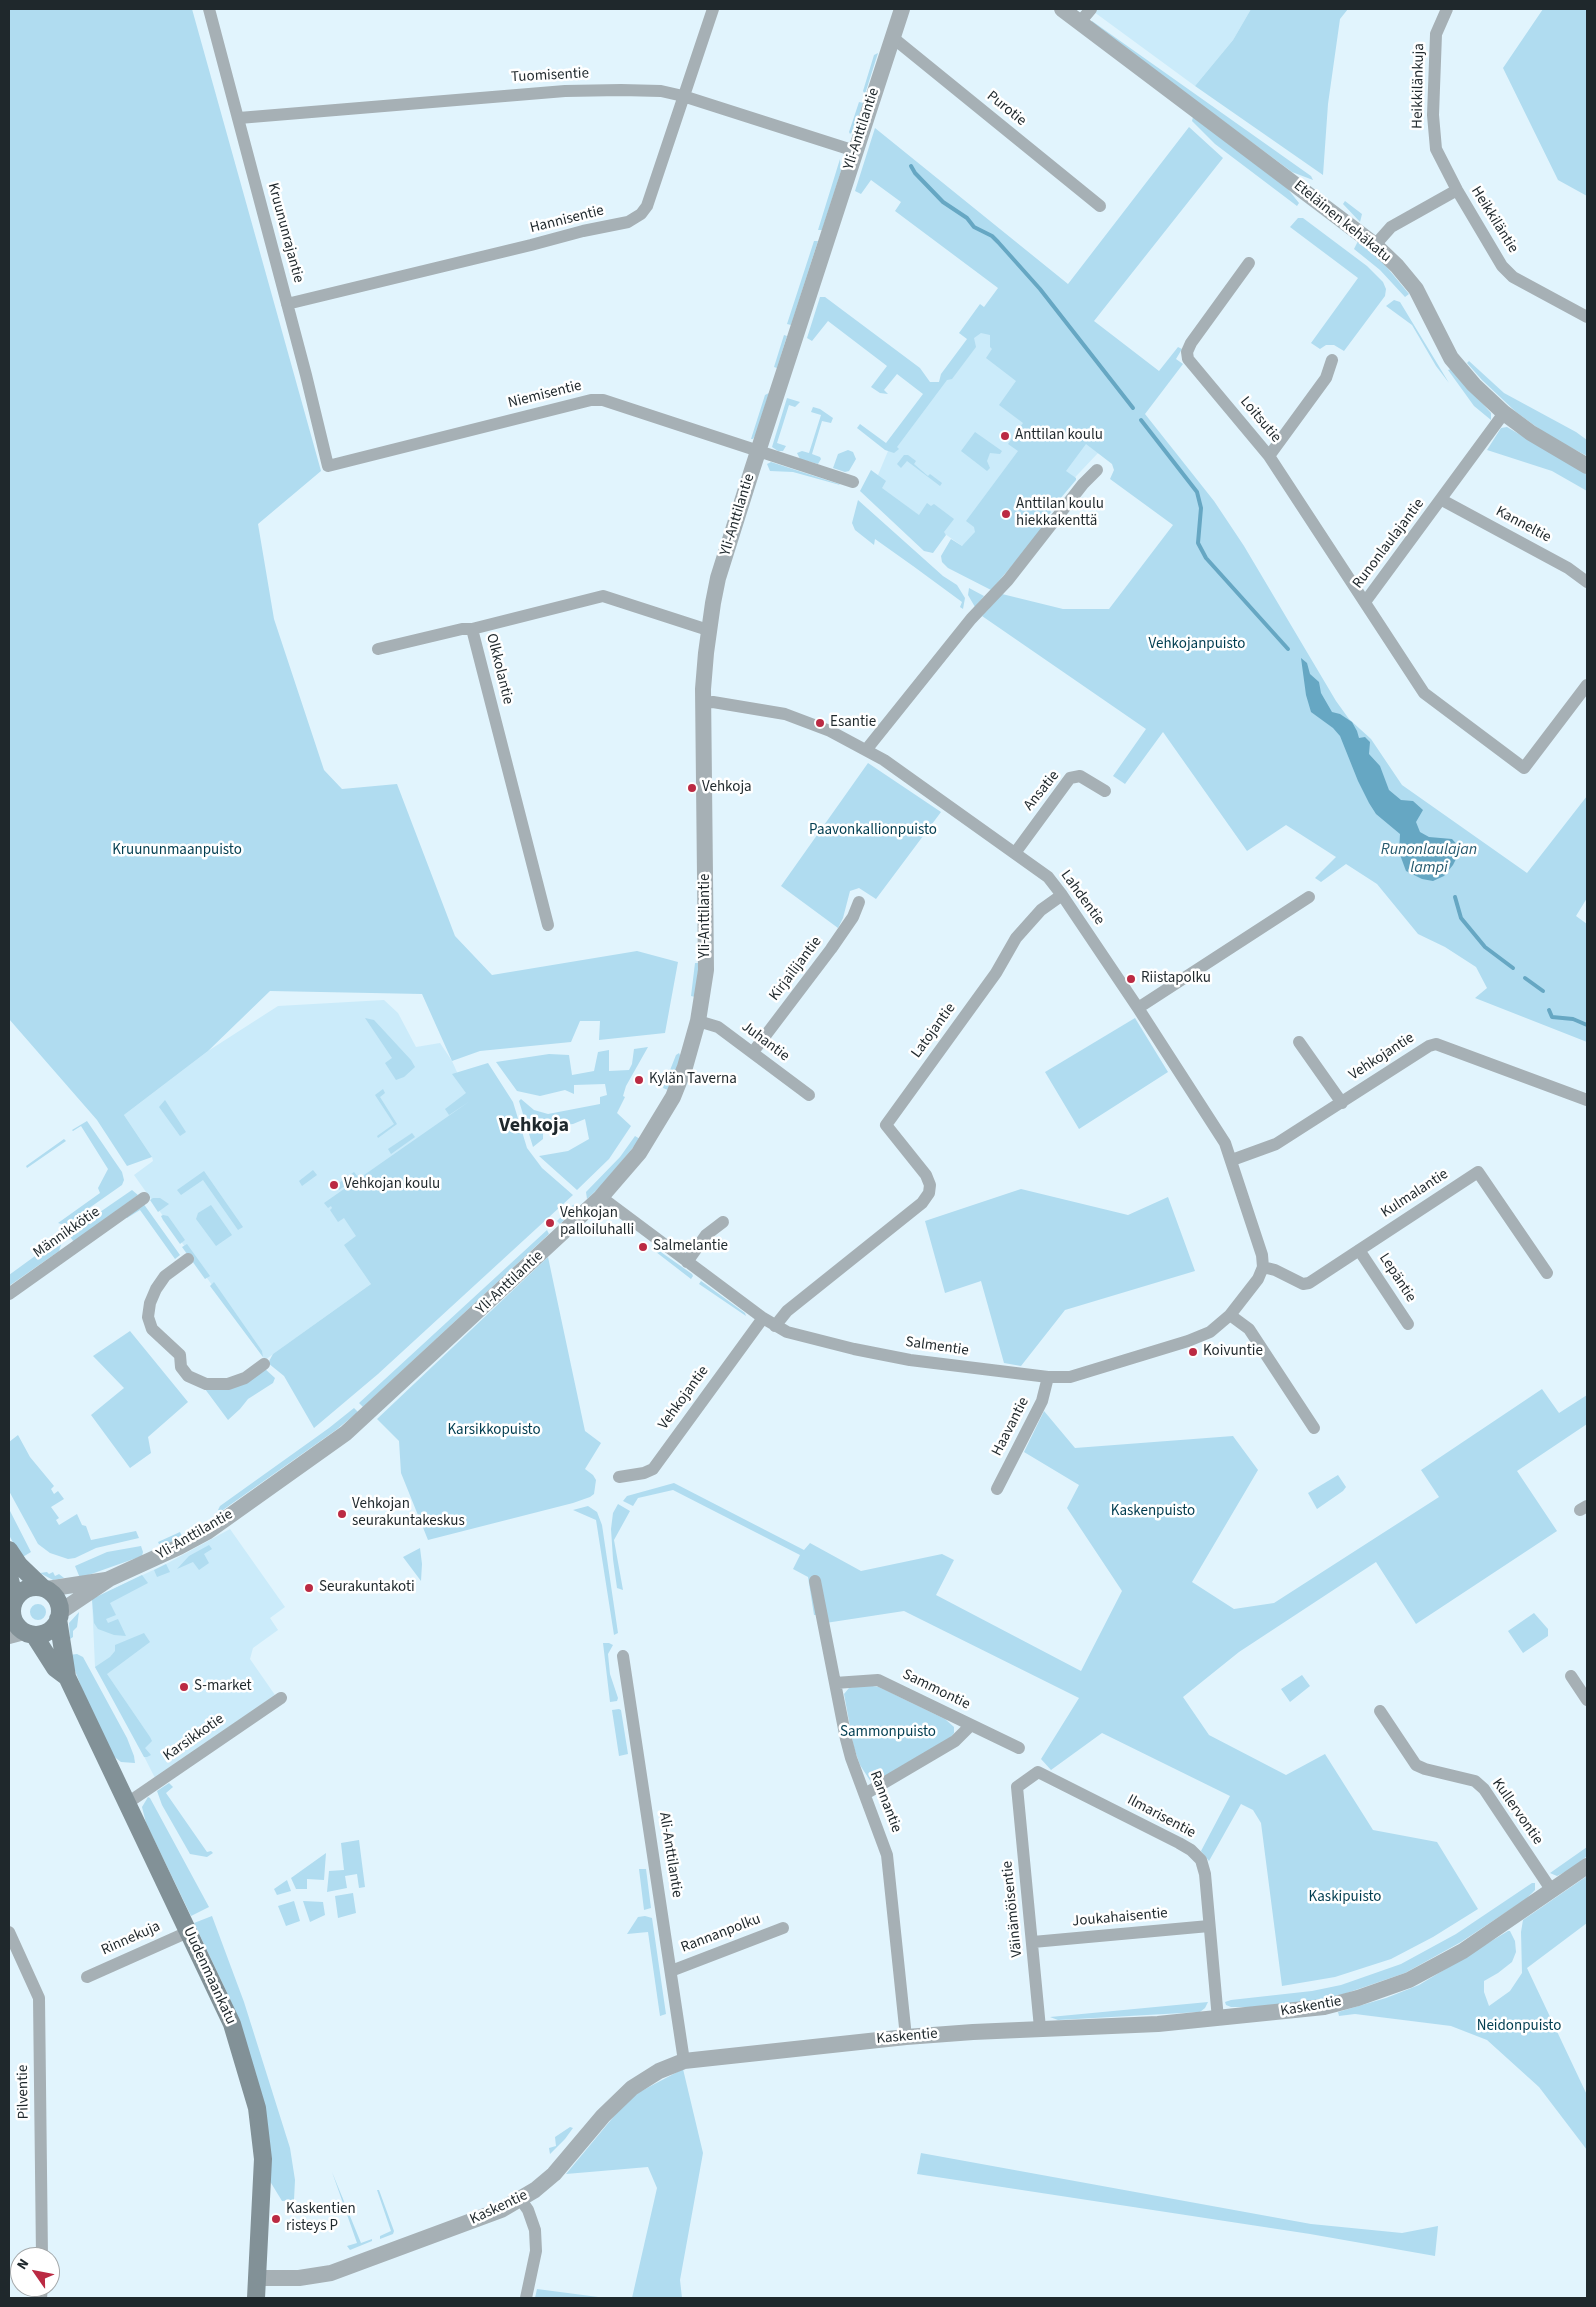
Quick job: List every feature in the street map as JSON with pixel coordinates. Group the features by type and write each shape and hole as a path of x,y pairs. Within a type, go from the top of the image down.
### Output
{"main road":[{"path":"9,1550 19,1565 57,1599 59,1616 49,1631 22,1634 14,1621 9,1576"},
{"path":"12,1605 26,1589 44,1588"},
{"name":"Uudenmaankatu","path":"59,1616 67,1677 232,2024 257,2108 263,2159 256,2298"},
{"name":"Uudenmaankatu","path":"22,1634 55,1668 67,1677"}],"street":[{"name":"Kruununrajantie","path":"210,9 328,466"},
{"name":"Hannisentie","path":"287,304 583,231 628,222 641,214 647,206 713,9"},
{"name":"Yli-Anttilantie","path":"59,1616 108,1579 179,1547 207,1532 346,1433 601,1197 639,1153 664,1115 685,1067 698,1021 706,970 703,703 708,630 718,578 902,9"},
{"name":"Eteläinen kehäkatu","path":"1062,9 1375,245 1397,266 1416,289 1452,358 1474,385 1504,413 1531,433 1587,466"},
{"path":"1080,22 1091,9"},
{"name":"Heikkilänkuja","path":"1447,9 1436,34 1433,136 1436,149 1458,190"},
{"name":"Purotie","path":"892,37 1100,206"},
{"name":"Tuomisentie","path":"239,118 564,91 661,91 683,96 855,152"},
{"name":"Heikkiläntie","path":"1375,245 1391,227 1458,190 1497,259 1513,277 1587,317"},
{"name":"Loitsutie","path":"1249,263 1191,343 1187,352 1188,359 1269,456 1365,602"},
{"path":"1269,456 1326,378 1332,360"},
{"name":"Niemisentie","path":"328,466 591,400 603,400 853,482"},
{"name":"Runonlaulajantie","path":"1504,413 1442,500 1365,602 1424,693 1524,768 1587,685"},
{"path":"866,750 966,626 1008,580 1083,484 1097,470"},
{"name":"Kanneltie","path":"1442,500 1568,568 1587,582"},
{"name":"Olkkolantie","path":"548,925 472,629 603,596 708,630"},
{"path":"378,649 462,629 472,629"},
{"name":"Lahdentie","path":"703,703 713,702 785,714 830,731 866,750 928,790 1048,877 1138,1008 1225,1143 1263,1261"},
{"name":"Ansatie","path":"1015,853 1070,778 1080,776 1105,791"},
{"name":"Latojantie","path":"775,1326 787,1311 922,1203 929,1193 930,1185 926,1175 886,1125 996,973 1016,938 1041,910 1062,895"},
{"path":"1138,1008 1309,897"},
{"name":"Kirjailijantie","path":"753,1052 831,949 853,917 859,902"},
{"name":"Juhantie","path":"698,1021 718,1027 809,1095"},
{"path":"1299,1042 1342,1103"},
{"name":"Vehkojantie","path":"1232,1160 1276,1144 1429,1046 1436,1044 1587,1100"},
{"name":"Kulmalantie","path":"1263,1261 1275,1270 1303,1284 1310,1283 1478,1172 1547,1273"},
{"name":"Salmentie","path":"601,1197 763,1318 787,1332 854,1349 910,1360 1048,1377 1070,1376 1188,1341 1210,1332 1230,1315 1258,1279 1263,1261"},
{"name":"Männikkötie","path":"9,1294 144,1198"},
{"path":"687,1262 706,1235 723,1222"},
{"name":"Lepäntie","path":"1359,1250 1408,1324"},
{"path":"188,1259 166,1276 156,1290 150,1303 148,1316 152,1329 180,1355 181,1368 188,1376 206,1384 228,1384 245,1378 264,1364"},
{"path":"1230,1315 1249,1329 1314,1428"},
{"name":"Vehkojantie","path":"619,1477 644,1474 653,1469 763,1318"},
{"name":"Haavantie","path":"997,1489 1042,1401 1048,1377"},
{"name":"Yli-Anttilantie","path":"44,1588 108,1579"},
{"name":"Rannantie","path":"815,1581 851,1758 866,1794 887,1855 906,2037"},
{"name":"Ali-Anttilantie","path":"623,1656 684,2060"},
{"path":"1571,1676 1587,1700"},
{"name":"Sammontie","path":"835,1683 878,1680 1019,1748"},
{"name":"Karsikkotie","path":"126,1804 280,1698"},
{"name":"Kullervontie","path":"1380,1711 1416,1765 1425,1769 1475,1781 1484,1789 1552,1891"},
{"path":"866,1794 956,1740 971,1726"},
{"name":"Ilmarisentie","path":"1017,1786 1038,1772 1191,1850 1200,1860 1205,1874 1218,2019"},
{"name":"Väinämöisentie","path":"1017,1786 1040,2028"},
{"name":"Kaskentie","path":"258,2278 299,2278 331,2274 501,2210 520,2200 554,2174 603,2116 632,2088 659,2071 684,2060 906,2037 1040,2028 1158,2024 1324,2007 1358,1998 1409,1980 1463,1951 1587,1866"},
{"name":"Joukahaisentie","path":"1033,1942 1209,1926"},
{"name":"Rannanpolku","path":"671,1970 783,1928"},
{"name":"Pilventie","path":"9,1932 39,1998 42,2247"},
{"name":"Rinnekuja","path":"87,1977 188,1932"},
{"path":"520,2200 528,2210 535,2230 536,2251 526,2298"}],"shaded area":[{"path":"1090,9 1251,9 1233,40 1195,86"},
{"name":"Anttilan koulu","path":"985,320 1124,421 1098,453 1047,507 962,546 873,483 888,451"},
{"name":"Vehkojan koulu","path":"384,1000 398,1013 416,1047 440,1043 452,1061 470,1101 371,1284 265,1360 134,1175 153,1161 124,1115 208,1051 278,1006"},
{"path":"230,1529 285,1607 270,1618 278,1630 253,1648 250,1659 275,1695 155,1778 118,1705 95,1667 92,1599 166,1564"}],"green space":[{"name":"Kruununmaanpuisto","path":"9,9 192,9 321,471 258,524 274,619 324,770 342,789 397,784 455,936 492,975 637,951 678,962 665,1033 599,1040 600,1021 580,1021 571,1042 480,1051 452,1061 422,994 270,991 208,1051 124,1115 152,1157 127,1166 97,1120 9,1019"},
{"path":"1251,9 1348,9 1340,19 1328,104 1323,175 1195,86 1233,40"},
{"path":"1543,9 1587,9 1587,196 1558,180 1503,68"},
{"path":"1092,21 1311,176 1313,180 1292,172 1092,24"},
{"path":"878,53 865,94 863,91 874,55"},
{"path":"859,102 863,103 854,130 850,134 849,132"},
{"path":"1193,117 1287,188 1299,203 1297,206 1215,144 1192,121"},
{"name":"Vehkojanpuisto","path":"1189,127 1223,158 1094,321 1159,371 1178,347 1182,349 1176,359 1183,364 1145,414 1214,501 1244,546 1336,701 1349,719 1371,739 1402,785 1527,873 1587,796 1587,898 1576,916 1587,924 1587,1042 1475,998 1487,988 1476,967 1445,947 1418,934 1377,884 1346,864 1321,882 1315,878 1336,857 1286,825 1247,851 1163,732 1125,784 1113,776 1146,729 982,616 1002,594 1063,609 1109,609 1173,525 1110,479 1114,470 1112,464 1086,444 1066,471 1076,480 1060,499 1054,497 1047,507 1051,512 1043,523 1046,526 991,590 948,568 942,562 941,556 951,539 962,546 975,532 974,527 966,521 1018,451 1008,444 1023,423 999,405 1016,381 986,358 992,349 990,347 990,335 981,333 974,338 976,347 952,379 947,380 897,447 899,449 894,453 885,450 857,428 860,424 886,443 923,394 897,374 884,390 888,394 880,393 871,387 887,366 828,321 812,341 807,338 820,297 825,297 920,368 930,382 939,382 941,374 967,339 959,333 980,304 984,307 998,288 895,211 901,202 871,180 861,194 855,191 875,128 1068,284"},
{"path":"840,159 841,171 822,230 818,230"},
{"path":"1345,201 1362,214 1360,222 1343,204"},
{"path":"1298,218 1303,218 1367,266 1383,282 1386,289 1385,296 1344,351 1334,345 1326,345 1320,349 1311,343 1358,278 1290,227"},
{"path":"814,241 818,241 791,325 787,324"},
{"path":"1358,241 1385,265 1409,294 1405,297 1380,270 1354,249"},
{"path":"1394,300 1400,302 1449,383 1436,366 1412,325 1386,306"},
{"path":"784,335 787,336 777,368 774,367"},
{"path":"1469,361 1504,393 1576,432 1587,440 1587,456 1549,436 1516,412 1482,380 1467,363"},
{"path":"1451,369 1491,413 1491,420 1474,406 1448,370"},
{"path":"769,393 756,434 751,439 765,395"},
{"path":"787,398 800,402 795,407 789,405 777,443 786,446 783,451 778,451 772,447"},
{"path":"813,407 820,409 833,418 831,423 822,421 812,454 820,457 821,459 818,464 800,459 797,453 802,451 809,453 821,415 811,412"},
{"path":"1507,427 1587,474 1587,491 1552,471 1487,450 1501,428"},
{"path":"975,432 1002,451 1000,454 990,453 987,461 990,468 987,471 961,451"},
{"path":"848,450 853,452 856,459 849,471 845,472 833,468 838,454"},
{"path":"904,455 908,455 916,461 914,464 928,476 930,474 942,483 940,486 907,461 901,468 897,464"},
{"path":"771,462 840,485 793,472 770,471 767,464"},
{"path":"871,470 886,481 882,488 919,515 927,503 931,506 934,504 954,519 944,532 946,535 933,553 924,551 860,491"},
{"path":"858,500 943,576 957,585 965,598 963,609 960,607 962,602 913,566 875,539 874,545 855,530 852,523"},
{"path":"969,588 984,596 975,607 968,595"},
{"name":"Paavonkallionpuisto","path":"868,763 941,812 876,899 859,888 850,891 843,918 838,928 781,886"},
{"path":"695,963 699,963 695,997 691,996"},
{"path":"365,1018 374,1020 411,1060 415,1067 404,1077 396,1080 385,1063 392,1058"},
{"path":"1135,1018 1168,1072 1079,1129 1045,1072"},
{"path":"648,1047 626,1086 623,1096 625,1097 617,1113 631,1126 609,1159 577,1190 539,1156 568,1151 589,1139 585,1119 573,1124 543,1127 543,1139 533,1147 519,1101 521,1099 534,1110 548,1114 600,1104 600,1097 607,1095 605,1084 574,1085 574,1094 565,1090 540,1096 517,1091 496,1062 549,1054 569,1055 572,1075 594,1071 598,1052 609,1050 609,1071 629,1070 632,1064 634,1049"},
{"path":"679,1053 681,1057 668,1090 663,1088 676,1055"},
{"path":"488,1063 513,1102 527,1148 542,1168 573,1195 378,1374 314,1428 284,1376 268,1363 273,1354 371,1284 344,1245 356,1236 344,1218 338,1222 330,1210 331,1206 328,1208 324,1203 470,1101 449,1115 445,1109 466,1093 452,1074"},
{"path":"383,1089 385,1093 380,1097 397,1124 378,1138 377,1136 394,1124 375,1095"},
{"path":"165,1100 186,1132 180,1136 159,1107"},
{"path":"87,1121 122,1172 124,1180 122,1185 65,1225 58,1223 100,1193 98,1188 108,1169 81,1126 72,1130"},
{"path":"412,1133 415,1137 391,1154 388,1149"},
{"path":"635,1136 640,1139 603,1184 587,1199 586,1192 620,1157"},
{"path":"64,1139 66,1141 27,1168 26,1166"},
{"path":"313,1170 317,1175 302,1186 299,1181"},
{"path":"204,1171 243,1227 238,1230 203,1180 181,1195 177,1190"},
{"path":"354,1172 358,1177 339,1190 336,1185"},
{"path":"1021,1189 1128,1215 1168,1197 1195,1271 1065,1310 1021,1366 1004,1363 981,1281 945,1293 925,1221"},
{"path":"132,1190 138,1195 74,1242 68,1234"},
{"path":"160,1198 169,1204 158,1212 150,1200"},
{"path":"143,1203 180,1255 175,1259 140,1210 127,1218"},
{"path":"577,1204 579,1206 560,1224 557,1221 573,1205"},
{"path":"211,1205 232,1235 216,1246 196,1219 198,1213"},
{"path":"161,1216 168,1216 185,1240 180,1244 163,1220"},
{"path":"547,1230 549,1234 363,1407 359,1403"},
{"path":"57,1240 61,1245 59,1251 9,1286 9,1275"},
{"path":"187,1244 210,1276 205,1279 182,1247"},
{"path":"658,1250 692,1274 691,1279 656,1252"},
{"name":"Karsikkopuisto","path":"548,1257 585,1431 601,1443 585,1469 596,1480 594,1494 573,1503 428,1540 401,1473 399,1441 377,1419"},
{"path":"701,1281 745,1313 746,1316 699,1284"},
{"path":"214,1282 262,1351 263,1357 210,1286"},
{"path":"130,1331 188,1402 148,1437 151,1453 130,1468 91,1415 124,1388 93,1356"},
{"path":"264,1368 275,1378 273,1383 248,1399 228,1420 205,1389"},
{"path":"1542,1389 1559,1413 1587,1395 1587,1424 1517,1471 1557,1531 1416,1624 1376,1562 1239,1652 1183,1697 1209,1735 1286,1775 1325,1754 1373,1830 1437,1842 1478,1909 1433,1937 1391,1959 1335,1977 1282,1986 1261,1823 1253,1810 1241,1804 1209,1861 1201,1851 1230,1796 1102,1733 1051,1770 1041,1759 1079,1698 904,1611 819,1624 817,1615 814,1615 808,1577 793,1569 800,1555 673,1490 638,1498 633,1506 623,1501 627,1496 674,1483 804,1550 810,1543 861,1571 942,1554 954,1560 936,1595 1081,1671 1122,1591 1067,1508 1079,1485 1024,1452 1044,1411 1075,1448 1233,1436 1258,1470 1192,1582 1234,1609 1274,1603 1439,1497 1421,1470"},
{"path":"354,1408 358,1412 336,1430 220,1512 218,1510 220,1506"},
{"path":"18,1435 30,1457 54,1486 51,1489 54,1494 58,1491 64,1499 51,1507 59,1518 56,1520 59,1525 77,1514 82,1525 86,1526 91,1540 136,1531 139,1538 96,1548 75,1558 68,1559 50,1553 38,1544 9,1491 9,1442"},
{"path":"1338,1475 1346,1487 1317,1509 1308,1493"},
{"path":"618,1504 630,1511 614,1540 623,1590 617,1588 611,1529 613,1513"},
{"path":"588,1506 597,1512 602,1525 618,1633 614,1635 596,1520 573,1510"},
{"path":"9,1509 31,1552 21,1558 9,1535"},
{"path":"180,1532 182,1536 162,1547 160,1546 158,1542"},
{"path":"209,1545 212,1549 204,1554 209,1563 199,1570 193,1562 177,1569 189,1556"},
{"path":"141,1546 142,1556 80,1578 75,1566 107,1552"},
{"path":"420,1548 422,1564 421,1581 403,1557"},
{"path":"166,1564 170,1572 157,1577 154,1570"},
{"path":"47,1572 49,1574 53,1572 55,1576 59,1574 64,1578 53,1580 40,1573"},
{"path":"142,1575 148,1583 110,1603 116,1615 106,1619 108,1623 118,1619 126,1636 114,1635 98,1629 94,1623 92,1599"},
{"path":"38,1604 44,1606 46,1612 44,1618 38,1620 32,1618 30,1612 32,1606"},
{"path":"79,1612 77,1627 73,1631 73,1637 70,1639 69,1623"},
{"path":"1534,1613 1548,1629 1548,1636 1523,1653 1508,1631"},
{"path":"144,1633 150,1642 107,1674 152,1741 145,1748 151,1755 147,1757 144,1757 95,1667 110,1657 115,1651 115,1645"},
{"path":"603,1643 613,1645 608,1654 610,1674 618,1698 617,1701 610,1702"},
{"path":"77,1654 83,1657 127,1738 135,1763 121,1762 112,1755 87,1702 69,1655"},
{"path":"1302,1675 1310,1686 1290,1702 1281,1689"},
{"name":"Sammonpuisto","path":"866,1685 879,1687 945,1719 954,1727 954,1733 951,1737 873,1783 871,1782 860,1765 854,1748 844,1694 849,1688"},
{"path":"612,1710 621,1710 628,1754 619,1756"},
{"path":"169,1783 173,1787 166,1793 207,1852 211,1851 213,1853 207,1857 190,1854 162,1805 157,1791"},
{"path":"148,1797 209,1907 191,1916 146,1823 142,1807"},
{"path":"359,1840 365,1887 359,1888 357,1874 345,1876 347,1888 327,1892 329,1871 344,1870 341,1843"},
{"path":"1587,1847 1587,1856 1571,1869 1557,1876 1550,1873"},
{"path":"326,1853 324,1880 307,1879 307,1889 296,1889 291,1878"},
{"path":"639,1869 646,1869 651,1908 644,1910"},
{"name":"Neidonpuisto","path":"1587,1876 1587,1923 1527,1968 1587,2095 1587,2150 1539,2087 1487,2040 1451,2026 1355,2014 1339,2016 1338,2012 1386,1998 1419,1985 1510,1931 1515,1941 1516,1952 1512,1962 1484,1981 1484,1992 1489,2006 1510,1991 1522,1973 1521,1932 1523,1920"},
{"path":"287,1880 291,1891 277,1895 274,1889"},
{"path":"1532,1883 1535,1883 1535,1890 1526,1899 1461,1942 1405,1973 1344,1994 1313,2001 1251,2007 1231,2007 1226,2005 1225,2002 1231,2000 1312,1991 1341,1985 1401,1964 1456,1934"},
{"path":"353,1893 356,1913 338,1918 335,1896"},
{"path":"294,1901 300,1921 286,1926 278,1906"},
{"path":"303,1901 323,1902 325,1915 310,1922"},
{"path":"212,1916 244,2002 290,2148 295,2180 294,2200 282,2201 268,2178 263,2108 256,2074 230,1999 194,1923"},
{"path":"638,1917 652,1918 666,2014 660,2016 648,1932 627,1934"},
{"path":"1208,2002 1200,2012 1058,2020 1050,2017"},
{"path":"683,2069 703,2153 680,2280 682,2298 632,2298 657,2188 648,2167 566,2174 630,2097"},
{"path":"570,2127 573,2128 550,2154 549,2148 556,2146 555,2137"},
{"path":"921,2153 1311,2224 1402,2233 1438,2226 1435,2256 1310,2234 917,2174"},
{"path":"332,2172 361,2243 372,2239 372,2241 350,2250 347,2246 357,2243"},
{"path":"377,2190 379,2190 394,2231 393,2234 380,2239 380,2236 391,2231"},
{"path":"537,2289 606,2298 535,2298"}],"water":[{"name":"Runonlaulajan lampi","path":"1301,658 1307,663 1310,674 1319,682 1321,693 1332,712 1340,714 1352,722 1359,738 1365,737 1370,742 1369,754 1380,766 1389,790 1401,800 1413,801 1423,810 1416,822 1420,832 1429,837 1452,839 1461,849 1453,865 1444,876 1433,881 1422,879 1406,871 1399,852 1400,834 1376,814 1369,803 1340,736 1333,728 1311,712 1306,695"}],"waterway":[{"path":"911,166 915,173 943,202 967,218 974,227 992,236 998,242 1040,289 1133,408"},
{"path":"1141,420 1197,492 1201,508 1198,543 1206,558 1288,649"},
{"path":"1455,897 1461,918 1485,947 1513,968"},
{"path":"1525,978 1543,991"},
{"path":"1549,1010 1552,1017 1573,1019 1587,1025"}],"place":[{"name":"Anttilan koulu","path":"1005,436"},
{"name":"Anttilan koulu hiekkakenttä","path":"1006,514"},
{"name":"Esantie","path":"820,723"},
{"name":"Vehkoja","path":"692,788"},
{"name":"Riistapolku","path":"1131,979"},
{"name":"Kylän Taverna","path":"639,1080"},
{"name":"Vehkojan koulu","path":"334,1185"},
{"name":"Vehkojan palloiluhalli","path":"550,1223"},
{"name":"Salmelantie","path":"643,1247"},
{"name":"Koivuntie","path":"1193,1352"},
{"name":"Vehkojan seurakuntakeskus","path":"342,1514"},
{"name":"Seurakuntakoti","path":"309,1588"},
{"name":"S-market","path":"184,1687"},
{"name":"Kaskentien risteys P","path":"276,2219"}],"district":[{"name":"Vehkoja","path":"534,1127"}],"park label":[{"name":"Kaskenpuisto","path":"1153,1512"},
{"name":"Kaskipuisto","path":"1345,1898"}]}
